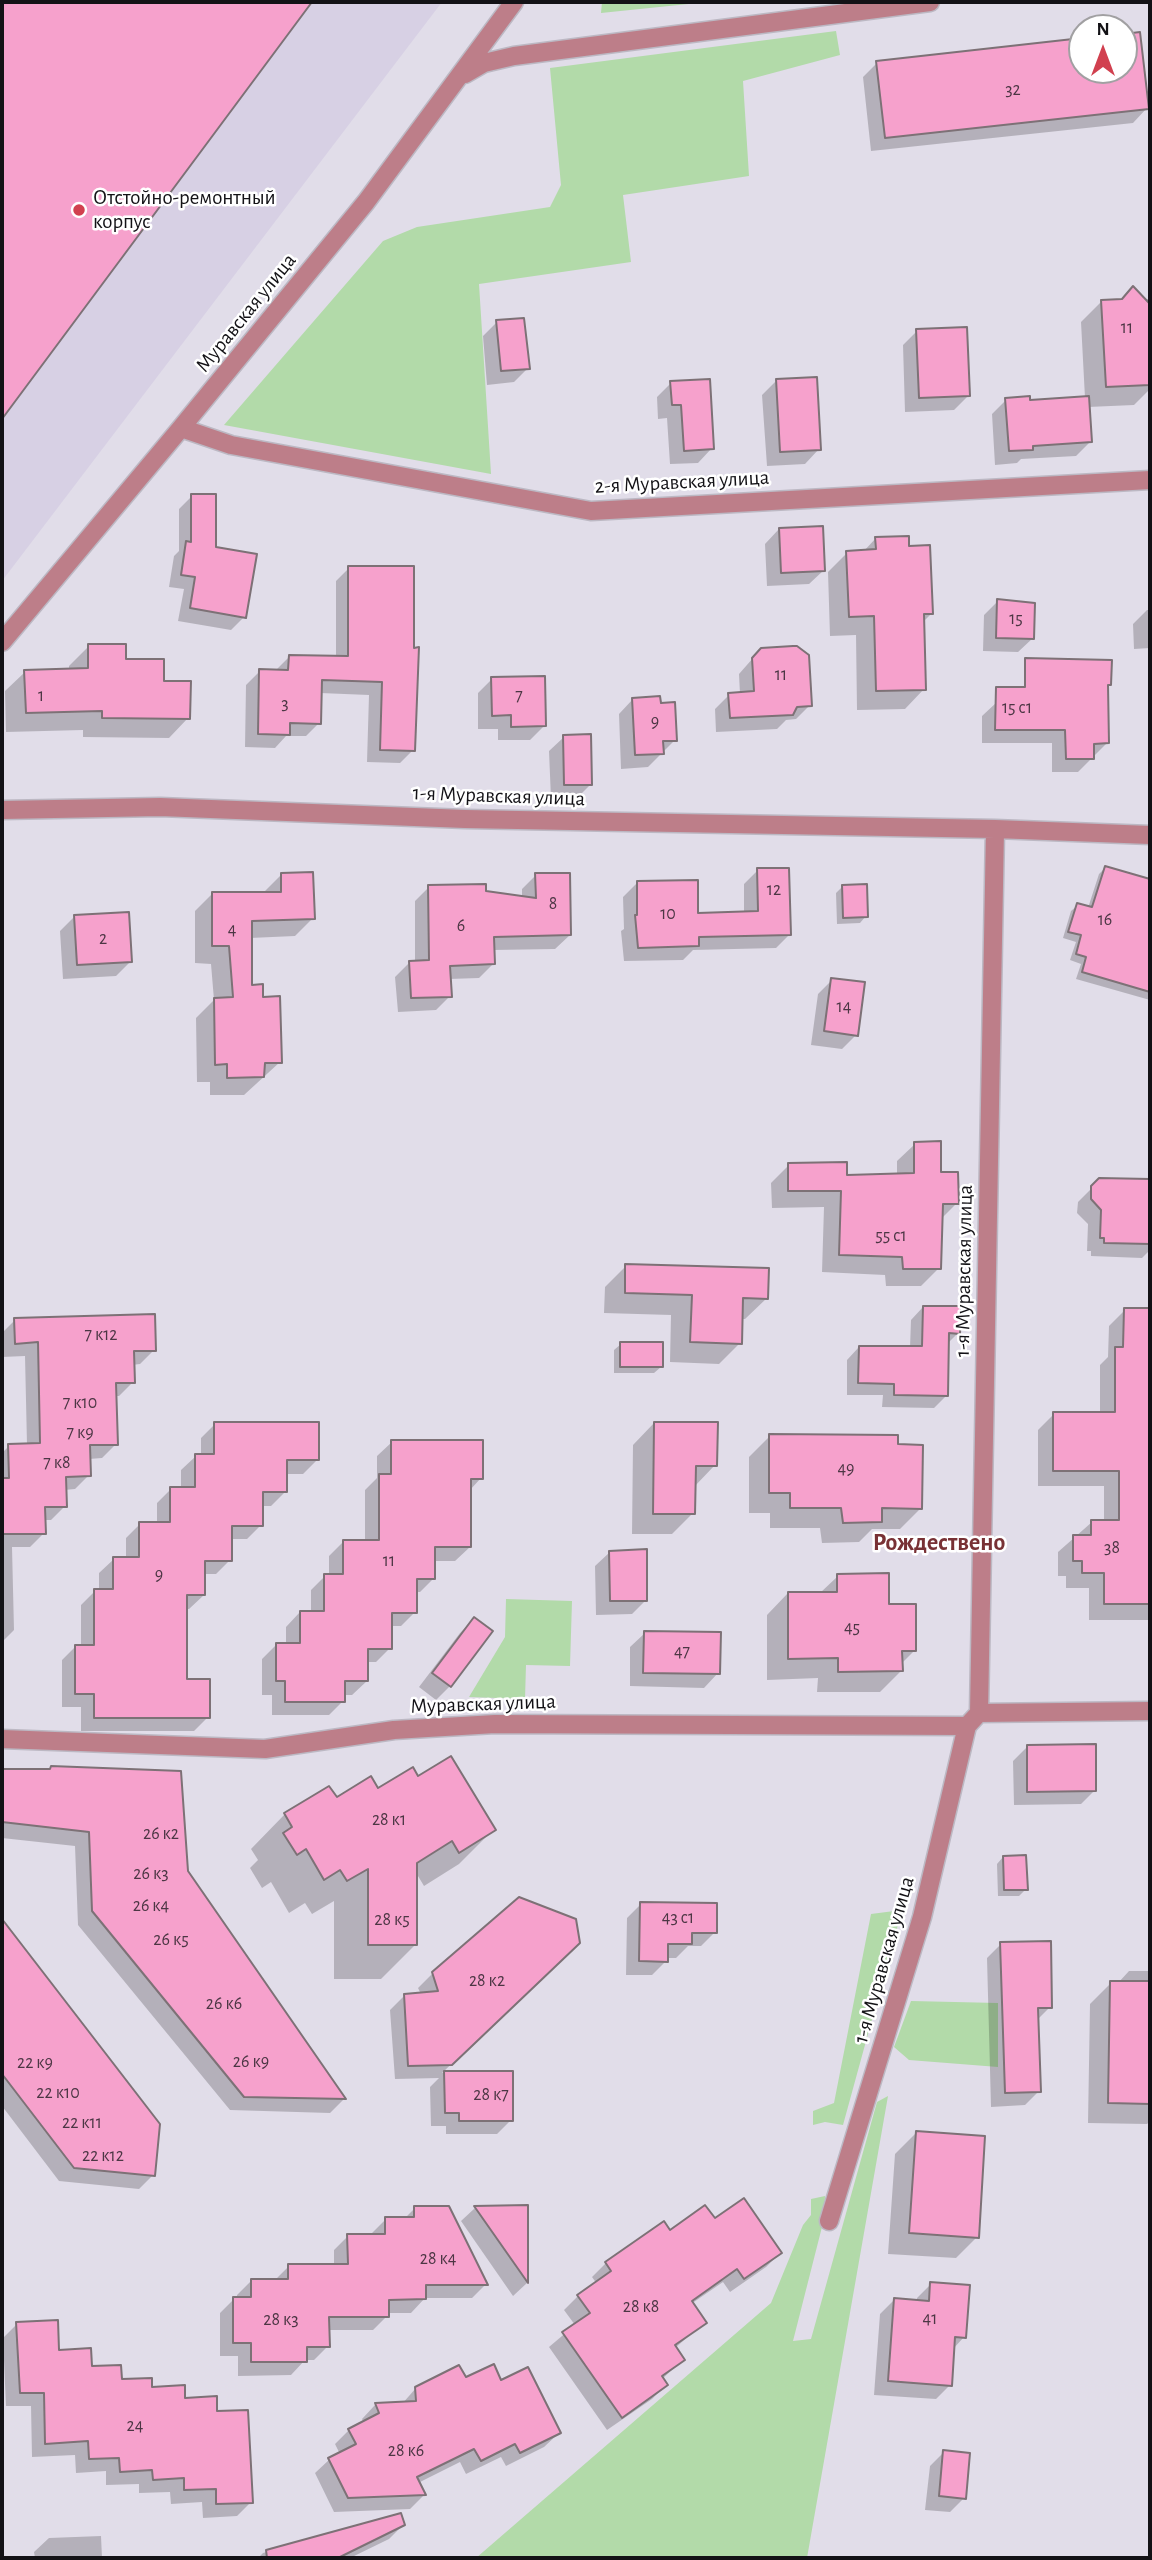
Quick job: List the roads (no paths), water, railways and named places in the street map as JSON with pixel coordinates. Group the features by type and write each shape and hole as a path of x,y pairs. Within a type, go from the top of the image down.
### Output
{"street":[{"name":"Муравская улица","path":"2,642 366,202 514,2"},
{"path":"456,79 484,62 514,56 930,2"},
{"name":"2-я Муравская улица","path":"181,428 231,445 591,511 1150,480"},
{"name":"1-я Муравская улица","path":"2,810 160,807 465,819 995,829 1150,835"},
{"name":"1-я Муравская улица","path":"829,2221 922,1917 973,1719 995,829"},
{"path":"973,1719 1150,1711"},
{"name":"Муравская улица","path":"2,1739 265,1749 394,1730 495,1724 973,1719"}],"place":[{"name":"Отстойно-ремонтный корпус","path":"79,210"}],"district":[{"name":"Рождествено","path":"939,1543"}]}
